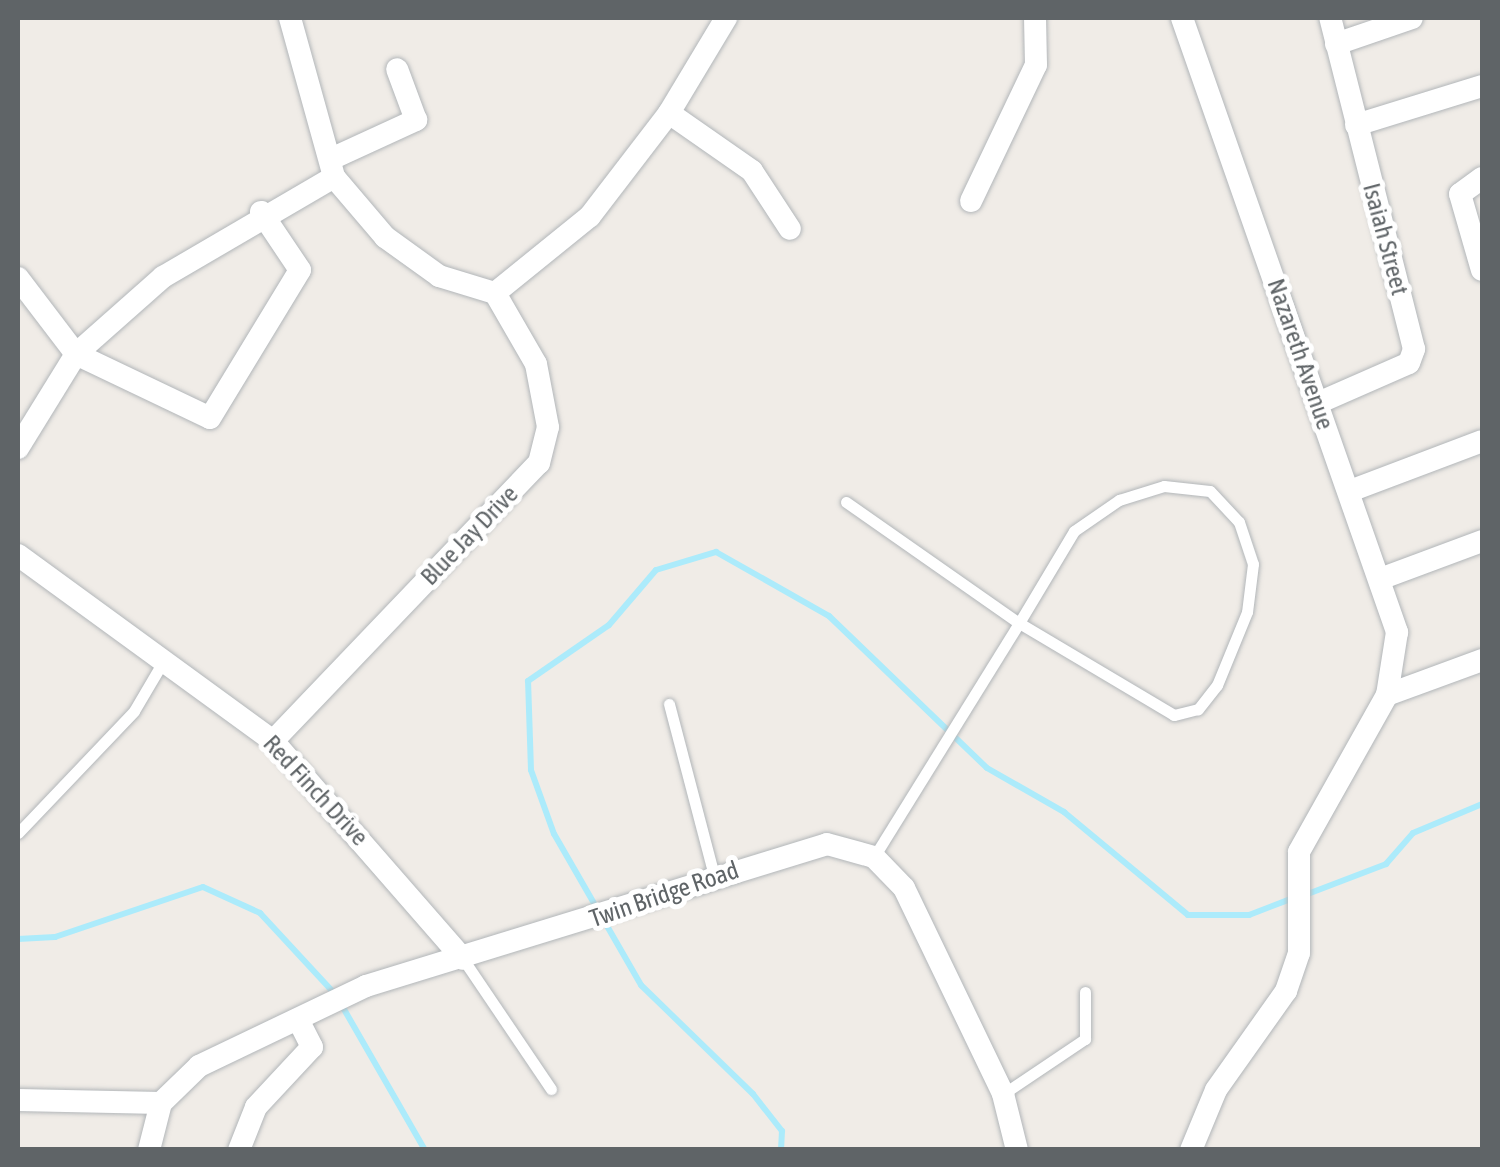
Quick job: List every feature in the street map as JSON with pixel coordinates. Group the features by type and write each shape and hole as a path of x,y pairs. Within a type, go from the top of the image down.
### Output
{"street":[{"path":"290,18 333,168 385,237 439,276 495,293 590,216 670,113 726,18"},
{"path":"971,202 1036,65 1036,18"},
{"name":"Nazareth Avenue","path":"1182,18 1397,632 1388,694"},
{"name":"Isaiah Street","path":"1318,402 1414,358 1330,18"},
{"path":"1336,44 1412,18"},
{"path":"18,448 76,354 163,277 261,212 416,120 397,69"},
{"path":"1356,125 1482,86"},
{"path":"670,113 752,171 790,229"},
{"path":"1482,178 1460,189 1482,270"},
{"path":"18,278 76,354 203,418 217,416 300,270 261,212"},
{"name":"Blue Jay Drive","path":"273,741 539,462 548,427 536,364 495,293"},
{"path":"1350,491 1482,441"},
{"path":"1380,579 1482,541"},
{"name":"Red Finch Drive","path":"18,555 273,741 463,959"},
{"path":"1191,1150 1216,1090 1286,991 1298,923 1294,884 1312,822 1388,694 1482,660"},
{"name":"Twin Bridge Road","path":"161,1102 199,1066 366,986 827,844 874,857"},
{"path":"874,857 904,888 1003,1094 1017,1150"},
{"path":"239,1150 256,1107 306,1061 312,1047 302,1016"},
{"path":"18,1100 161,1102 149,1150"}],"lane":[{"path":"846,502 1019,623 1152,707 1174,715 1198,708 1247,612 1253,564 1239,522 1210,491 1164,486 1119,500 1074,531 1019,623 874,857"},
{"path":"18,833 134,711 164,660"},
{"path":"669,704 714,876"},
{"name":"Red Finch Drive","path":"463,959 551,1089"},
{"path":"1003,1094 1085,1039 1085,992"}],"waterway":[{"path":"781,1150 782,1131 753,1094 641,985 554,834 531,770 528,681 609,625 656,570 716,552 829,616 987,768 1064,812 1188,915 1249,915 1293,898"},
{"path":"1305,895 1386,864 1413,833 1482,804"},
{"path":"18,939 55,937 203,887 260,913 334,993"},
{"path":"341,1004 425,1150"}]}
